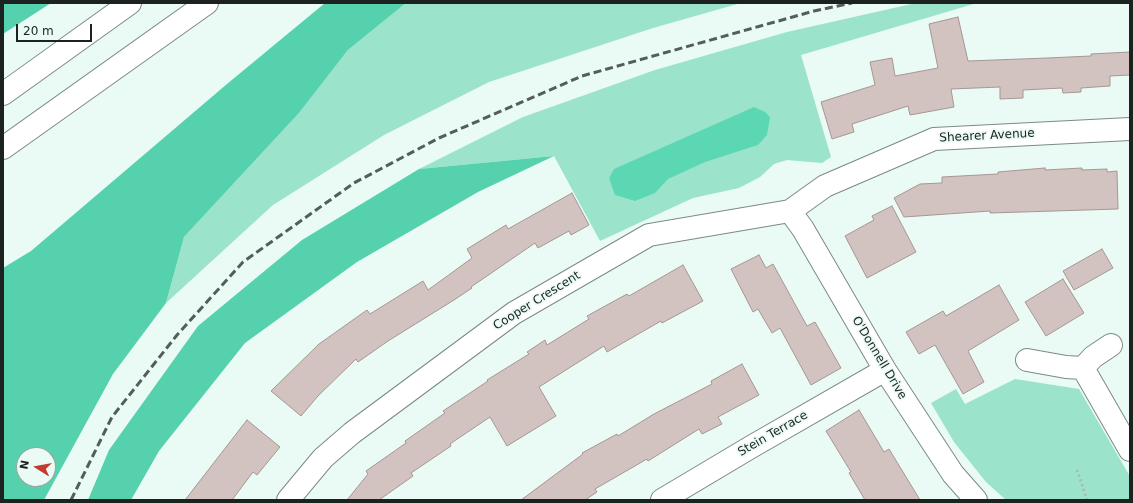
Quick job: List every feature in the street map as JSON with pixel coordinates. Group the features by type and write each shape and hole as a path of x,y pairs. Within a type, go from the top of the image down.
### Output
{"main road":[{"path":"3,94 130,3"},
{"path":"3,148 207,3"},
{"name":"Shearer Avenue","path":"790,211 825,186 934,139 1130,129"},
{"name":"O'Donnell Drive","path":"790,211 803,229 885,370 952,474 976,500"},
{"name":"Cooper Crescent","path":"288,500 323,458 352,433 514,312 649,235 790,211"},
{"path":"1083,368 1093,357 1111,345"},
{"path":"1027,360 1066,367 1083,368"},
{"path":"1083,368 1130,450"},
{"name":"Stein Terrace","path":"662,500 885,370"}],"path":[{"path":"1077,470 1087,500"}],"shaded area":[{"path":"3,3 51,3 3,34"},
{"path":"325,3 406,3 348,50 299,113 184,237 166,303 113,374 56,478 56,447 16,447 16,487 51,487 44,500 3,500 3,268 31,251 227,84"},
{"path":"406,3 741,3 653,28 489,82 384,135 273,205 166,303 184,237 299,113 348,50"},
{"path":"916,3 977,3 801,55 831,157 822,163 787,160 774,164 760,177 739,188 693,198 600,241 554,156 419,169 523,117 655,70 787,32"},
{"path":"754,107 765,112 770,117 767,135 758,145 705,162 668,179 655,193 635,201 615,195 609,178 614,169"},
{"path":"554,156 478,192 357,262 245,343 159,451 131,500 88,500 109,450 198,326 302,240 419,169"},
{"path":"1015,379 1079,389 1130,477 1130,500 1006,500 986,482 954,442 931,403 956,389 965,404"}],"building":[{"path":"958,17 968,61 1091,56 1091,54 1130,52 1130,75 1110,76 1110,86 1081,88 1081,92 1063,93 1062,88 1023,90 1023,98 1000,99 1000,87 951,89 954,107 910,115 908,106 852,124 854,132 832,139 821,102 875,85 870,62 892,58 895,76 938,68 929,24"},
{"path":"1045,168 1045,170 1082,168 1082,170 1107,169 1107,172 1117,171 1118,209 990,213 990,211 904,217 894,198 920,184 942,183 942,177 998,174 998,172"},
{"path":"572,193 589,225 571,235 569,231 538,248 535,243 454,300 388,341 358,362 356,359 318,396 301,416 271,391 319,344 367,310 370,314 423,281 428,290 472,258 467,249 506,225 508,229"},
{"path":"892,206 916,252 867,278 845,236 874,220 872,216"},
{"path":"1102,249 1113,268 1074,290 1063,271"},
{"path":"759,255 766,268 773,264 807,326 815,322 841,368 811,385 780,328 772,333 758,309 753,312 731,269"},
{"path":"683,265 703,301 662,323 661,321 607,352 604,346 539,387 556,416 507,446 490,417 411,473 413,476 379,500 347,500 368,474 366,471 445,413 443,411 488,381 487,380 529,354 527,352 545,340 547,345 589,319 587,316 627,294 629,296"},
{"path":"1063,279 1084,313 1046,336 1025,302"},
{"path":"999,285 1019,320 968,351 984,382 963,394 935,345 919,354 906,332 943,311 946,316"},
{"path":"742,364 759,395 718,417 722,424 702,434 699,429 648,461 647,459 595,489 597,492 585,500 521,500 583,454 582,453 617,434 618,436 654,414 712,384 711,381"},
{"path":"859,410 884,452 889,449 920,500 865,500 849,473 851,472 826,431"},
{"path":"247,420 280,447 257,475 253,472 232,500 185,500"}],"railway":[{"path":"71,500 112,417 177,335 243,262 354,183 439,138 582,76 814,11 852,3"}]}
